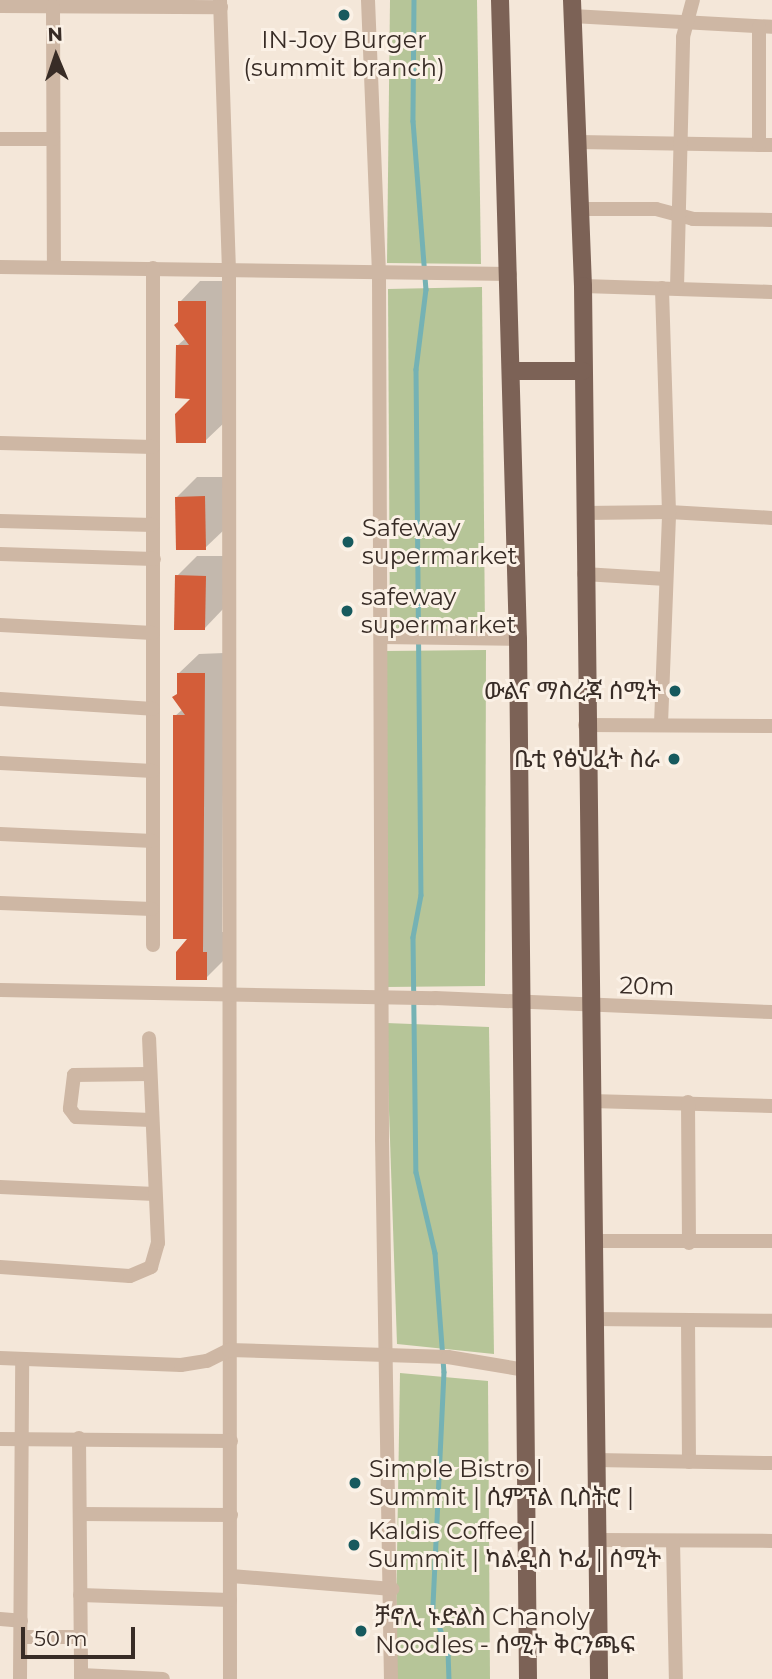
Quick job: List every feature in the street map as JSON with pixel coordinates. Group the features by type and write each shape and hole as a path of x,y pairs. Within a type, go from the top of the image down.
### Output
{"main road":[{"path":"500,0 519,639 520,1004 528,1679"},
{"path":"572,8 583,286 585,725 599,1679"},
{"path":"512,371 583,371"}],"street":[{"path":"368,0 379,274 382,998 393,1589 391,1679"},
{"path":"661,724 669,512 670,288 679,215 683,37 693,0"},
{"path":"0,6 220,4 229,269 230,1679"},
{"path":"53,6 54,267"},
{"path":"572,8 688,25 766,27 765,145 578,142"},
{"path":"0,139 53,139"},
{"path":"580,209 656,209 679,215 772,220"},
{"path":"0,267 510,274"},
{"path":"153,268 153,945"},
{"path":"583,286 772,292"},
{"path":"0,443 153,447"},
{"path":"584,513 669,512 772,518"},
{"path":"0,521 153,525"},
{"path":"0,554 153,559"},
{"path":"584,574 666,579"},
{"path":"0,625 153,633"},
{"path":"381,637 519,639"},
{"path":"0,699 153,709"},
{"path":"585,725 772,726"},
{"path":"0,763 153,771"},
{"path":"0,834 153,841"},
{"path":"0,903 152,909"},
{"name":"20m","path":"0,989 435,998 590,1008 772,1012"},
{"path":"0,1267 130,1276 151,1267 158,1243 149,1038"},
{"path":"149,1074 74,1075 70,1109 76,1117 151,1120"},
{"path":"591,1101 772,1105"},
{"path":"688,1102 689,1243"},
{"path":"0,1186 155,1194"},
{"path":"592,1241 772,1241"},
{"path":"593,1319 772,1321"},
{"path":"688,1320 689,1462"},
{"path":"0,1358 181,1365 206,1362 229,1350 448,1357 526,1370"},
{"path":"20,1679 22,1359"},
{"path":"79,1438 81,1677 163,1679"},
{"path":"0,1439 231,1441"},
{"path":"596,1460 772,1463"},
{"path":"80,1514 231,1516"},
{"path":"599,1540 772,1541"},
{"path":"673,1541 676,1679"},
{"path":"231,1576 393,1589"},
{"path":"80,1595 230,1600"},
{"path":"0,1619 21,1620"},
{"path":"21,1637 80,1637"}],"green space":[{"path":"390,0 477,0 481,264 387,263"},
{"path":"482,287 485,633 390,632 388,289"},
{"path":"486,650 485,986 386,987 386,651"},
{"path":"386,1023 489,1027 494,1354 397,1344"},
{"path":"400,1373 488,1381 490,1679 395,1679"}],"building":[{"path":"178,301 206,301 206,443 176,443 175,414 190,399 175,398 176,345 189,345 174,325 178,322"},
{"path":"205,496 206,550 176,550 175,497"},
{"path":"175,575 206,576 205,630 174,630"},
{"path":"177,673 205,673 203,952 207,952 207,980 176,980 176,952 187,939 173,939 173,715 185,715 172,697 177,694"}],"waterway":[{"path":"414,0 413,121 426,289 416,369 421,895 413,937 416,1172 435,1253 444,1372 433,1609 448,1651 449,1679"}],"place":[{"name":"IN-Joy Burger (summit branch)","path":"344,15"},
{"name":"Safeway supermarket","path":"348,542"},
{"name":"safeway supermarket","path":"347,611"},
{"name":"ውልና ማስረጃ ሰሚት","path":"675,691"},
{"name":"ቤቲ የፅህፈት ስራ","path":"674,759"},
{"name":"Simple Bistro | Summit | ሲምፕል ቢስትሮ |","path":"355,1483"},
{"name":"Kaldis Coffee | Summit | ካልዲስ ኮፊ | ሰሚት","path":"354,1545"},
{"name":"ቻኖሊ ኑድልስ Chanoly Noodles - ሰሚት ቅርንጫፍ","path":"361,1631"}]}
